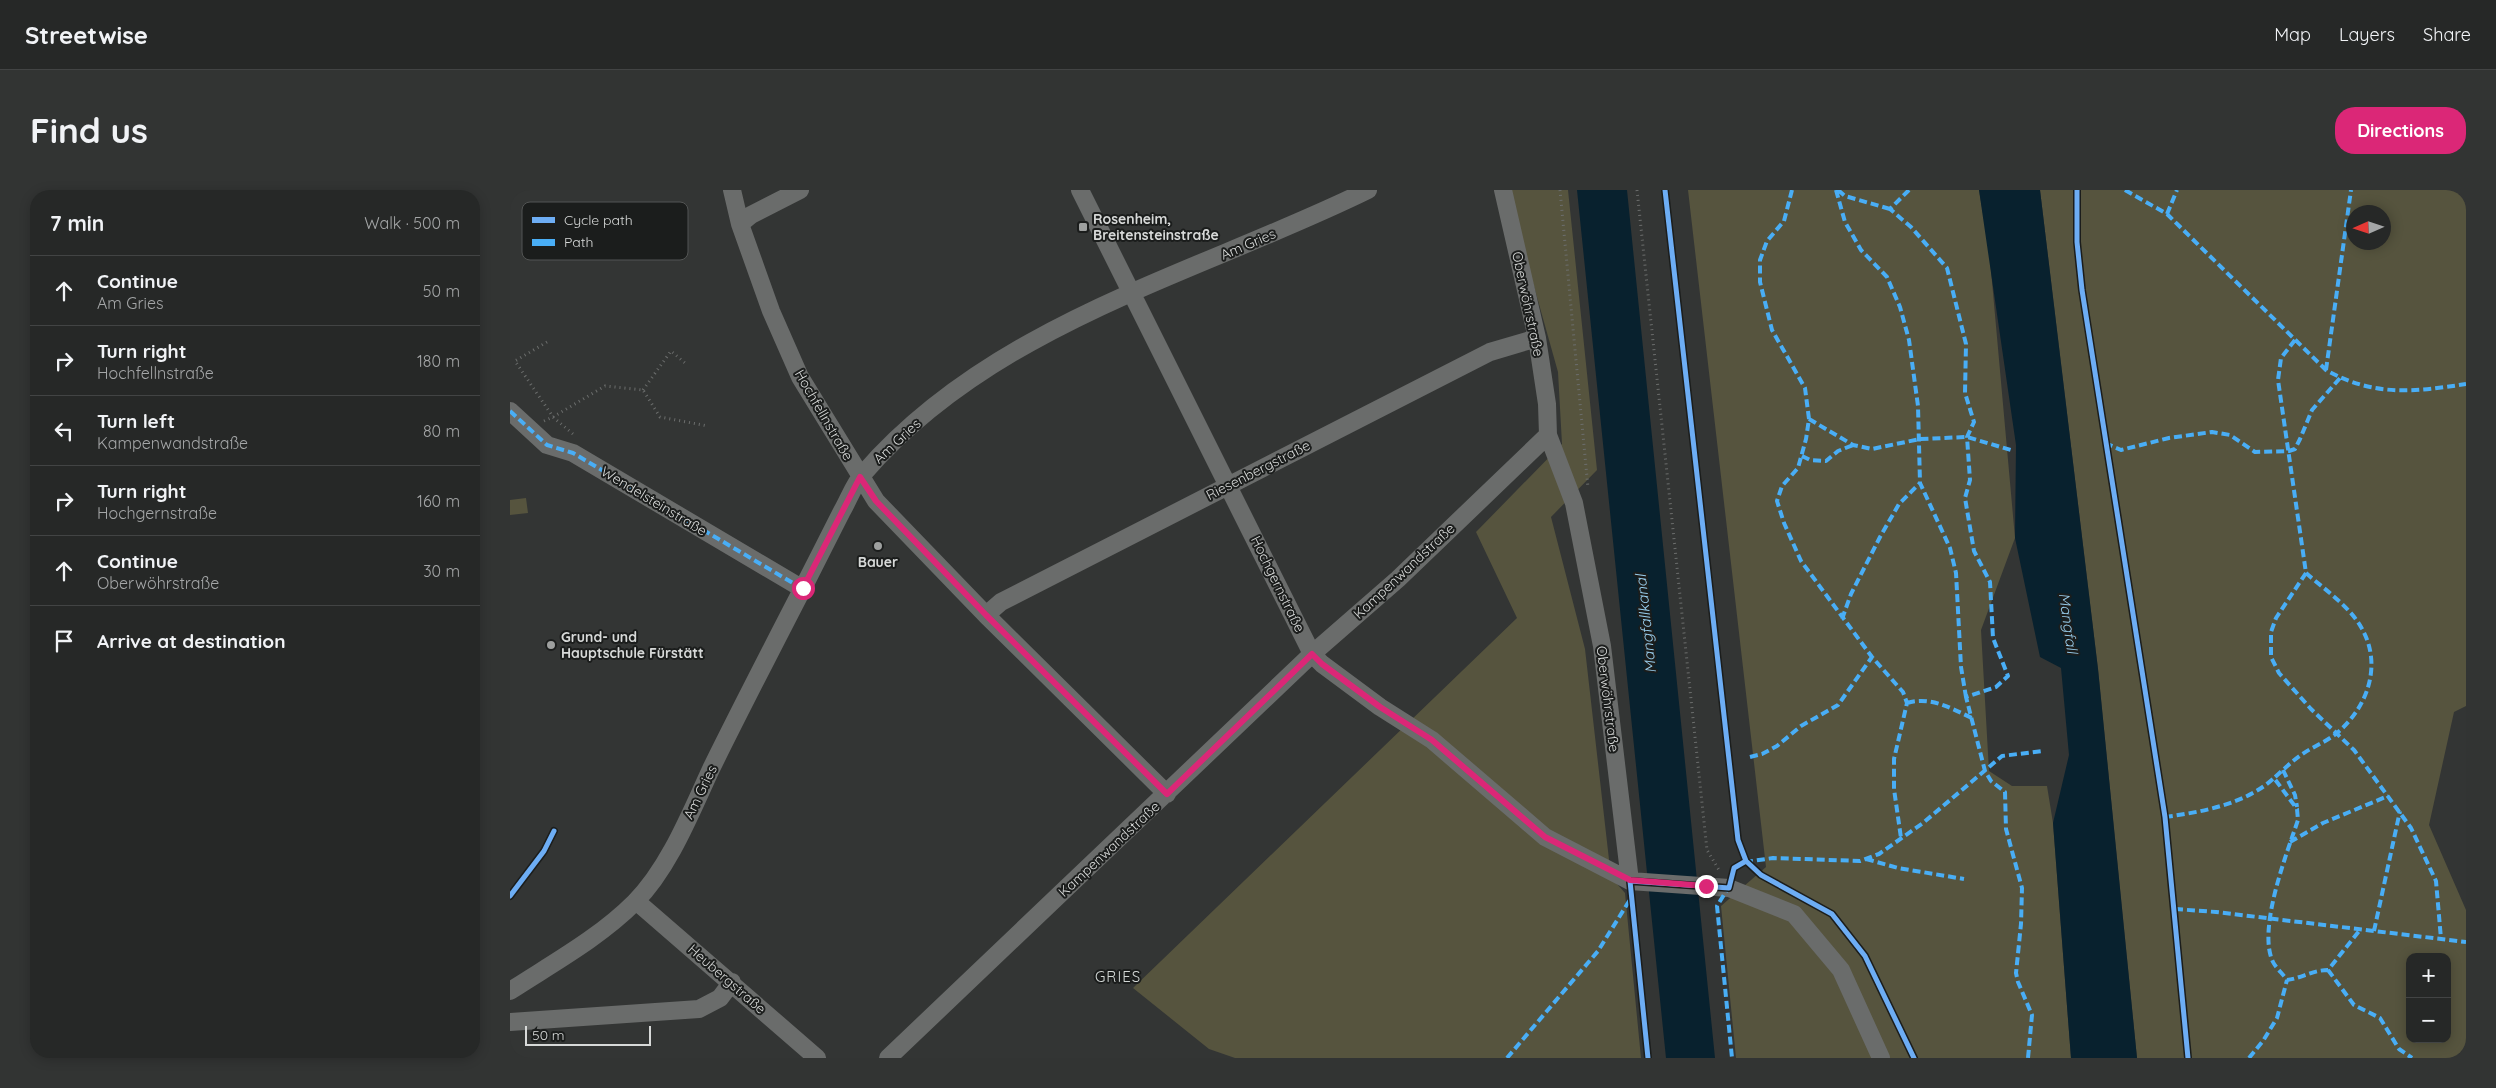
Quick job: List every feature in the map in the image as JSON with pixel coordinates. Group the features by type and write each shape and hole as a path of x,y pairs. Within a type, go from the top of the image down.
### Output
{"street":[{"name":"Hochfellnstraße","path":"732,190 740,224 771,311 800,377 876,501 986,615 1167,794"},
{"path":"740,224 751,215 800,190"},
{"name":"Hochgernstraße","path":"1080,190 1312,654 1322,664 1380,707 1432,740 1545,837 1634,881"},
{"name":"Am Gries","path":"510,991 590,939 636,901 649,885 678,836 860,477 892,443 927,413 1027,342 1131,293 1310,218 1368,190"},
{"name":"Oberwöhrstraße","path":"1503,190 1537,338 1547,404 1548,434 1574,503 1602,646 1634,881"},
{"name":"Riesenbergstraße","path":"986,615 1001,602 1490,352 1537,338"},
{"name":"Wendelsteinstraße","path":"510,411 546,445 573,453 803,588"},
{"name":"Kampenwandstraße","path":"888,1058 1312,654 1398,579 1548,434"},
{"path":"1634,881 1730,888 1794,914 1841,970 1881,1058"},
{"name":"Heubergstraße","path":"636,901 732,982 817,1058"},
{"path":"510,1022 699,1009 720,998 732,982"}],"path":[{"path":"1560,190 1589,497"},
{"path":"1637,190 1707,850 1730,888"},
{"path":"547,342 515,361 554,417 605,386 642,390"},
{"path":"642,390 671,351 686,363"},
{"path":"642,390 660,417 708,426"}],"shaded area":[{"path":"1507,190 1568,190 1597,470 1551,517 1585,649 1611,877 1625,893 1641,1058 1235,1058 1209,1049 1133,988 1517,618 1476,532 1562,444 1558,372"},
{"path":"1688,190 1979,190 1989,248 2015,538 1981,630 1989,771 2012,786 2047,786 2053,823 2071,1058 1736,1058 1721,906 1766,867"},
{"path":"2040,190 2466,190 2466,706 2454,712 2429,825 2466,910 2466,1058 2137,1058 2098,669"},
{"path":"526,498 528,513 510,515 510,500"}],"water":[{"name":"Mangfallkanal","path":"1577,190 1627,190 1715,1058 1666,1058"},
{"name":"Mangfall","path":"1979,190 2040,190 2098,669 2137,1058 2071,1058 2053,823 2069,755 2061,668 2040,657 2015,538 2016,445"}],"marked path":[{"path":"1792,190 1784,221 1767,241 1760,260 1760,282 1772,330 1805,388 1809,419 1798,468 1782,486 1777,501 1784,523 1801,561 1872,657 1903,692 1907,703 1894,759 1894,789 1901,838"},
{"path":"1836,190 1845,222 1861,250 1887,277 1900,307 1909,340 1918,406 1920,483 1950,548 1956,573 1961,667 1966,697"},
{"path":"1838,190 1845,196 1890,209"},
{"path":"1909,190 1890,209 1911,227 1947,268 1966,344 1965,393 1974,422 1967,437 1970,480 1965,498 1974,551 1990,582 1993,638 2008,676 1996,687 1966,697 1985,771 1991,781 2005,792 2006,829 2022,888 2021,924 2016,973 2032,1015 2028,1058"},
{"path":"2125,190 2167,214 2326,370 2361,385 2394,390 2429,389 2466,384"},
{"path":"2167,214 2177,190"},
{"path":"2326,370 2351,190"},
{"path":"2295,340 2281,358 2278,380 2306,573 2276,618 2271,632 2271,657 2279,673 2311,709 2354,750 2411,828 2436,881 2441,939"},
{"path":"2105,443 2121,450 2169,438 2212,432 2230,435 2255,452 2289,451 2295,449 2312,410 2340,378"},
{"path":"510,411 547,445 573,453 803,589"},
{"path":"1809,419 1853,445 1872,449 1920,439 1967,437 2011,450"},
{"path":"1802,456 1810,460 1826,461 1838,451 1853,445"},
{"path":"1842,619 1851,594 1880,537 1899,504 1920,483"},
{"path":"2306,573 2343,605 2356,619 2368,641 2371,670 2364,698 2348,722 2337,733 2305,752 2274,778 2297,809 2298,820 2275,891 2271,911 2269,948 2273,962 2287,980 2298,978 2317,971 2328,970 2360,930"},
{"path":"1750,757 1762,754 1777,746 1801,726 1838,705 1872,657"},
{"path":"1907,703 1916,701 1932,702 1972,718"},
{"path":"1745,862 1773,858 1860,861 1879,854 1923,823 2002,756 2042,751"},
{"path":"2283,770 2295,795 2297,807"},
{"path":"2165,817 2208,809 2237,800 2263,787 2274,778"},
{"path":"2290,842 2323,823 2388,796"},
{"path":"2374,931 2400,811"},
{"path":"1866,859 1898,868 1964,879"},
{"path":"1730,885 1717,906 1732,1058"},
{"path":"1507,1058 1598,951 1631,898"},
{"path":"2175,909 2216,912 2466,942"},
{"path":"2328,970 2354,1005 2380,1018 2399,1049 2412,1058"},
{"path":"2249,1058 2263,1041 2277,1018 2287,980"}],"cycle path":[{"path":"1665,190 1738,840 1746,861 1761,875 1832,914 1865,956 1914,1058"},
{"path":"2077,190 2077,242 2082,290 2165,817 2188,1058"},
{"path":"510,896 544,851 554,831"},
{"path":"1648,1058 1630,881 1729,888 1734,868 1746,861"}],"place":[{"name":"Rosenheim, Breitensteinstraße","path":"1083,227"},
{"name":"Bauer","path":"878,546"},
{"name":"Grund- und Hauptschule Fürstätt","path":"551,645"}],"district":[{"name":"GRIES","path":"1118,977"}],"route":[{"path":"803,588 860,477 876,501 986,615 1167,794 1312,654 1322,664 1380,707 1432,740 1545,837 1630,880 1706,886"}]}
